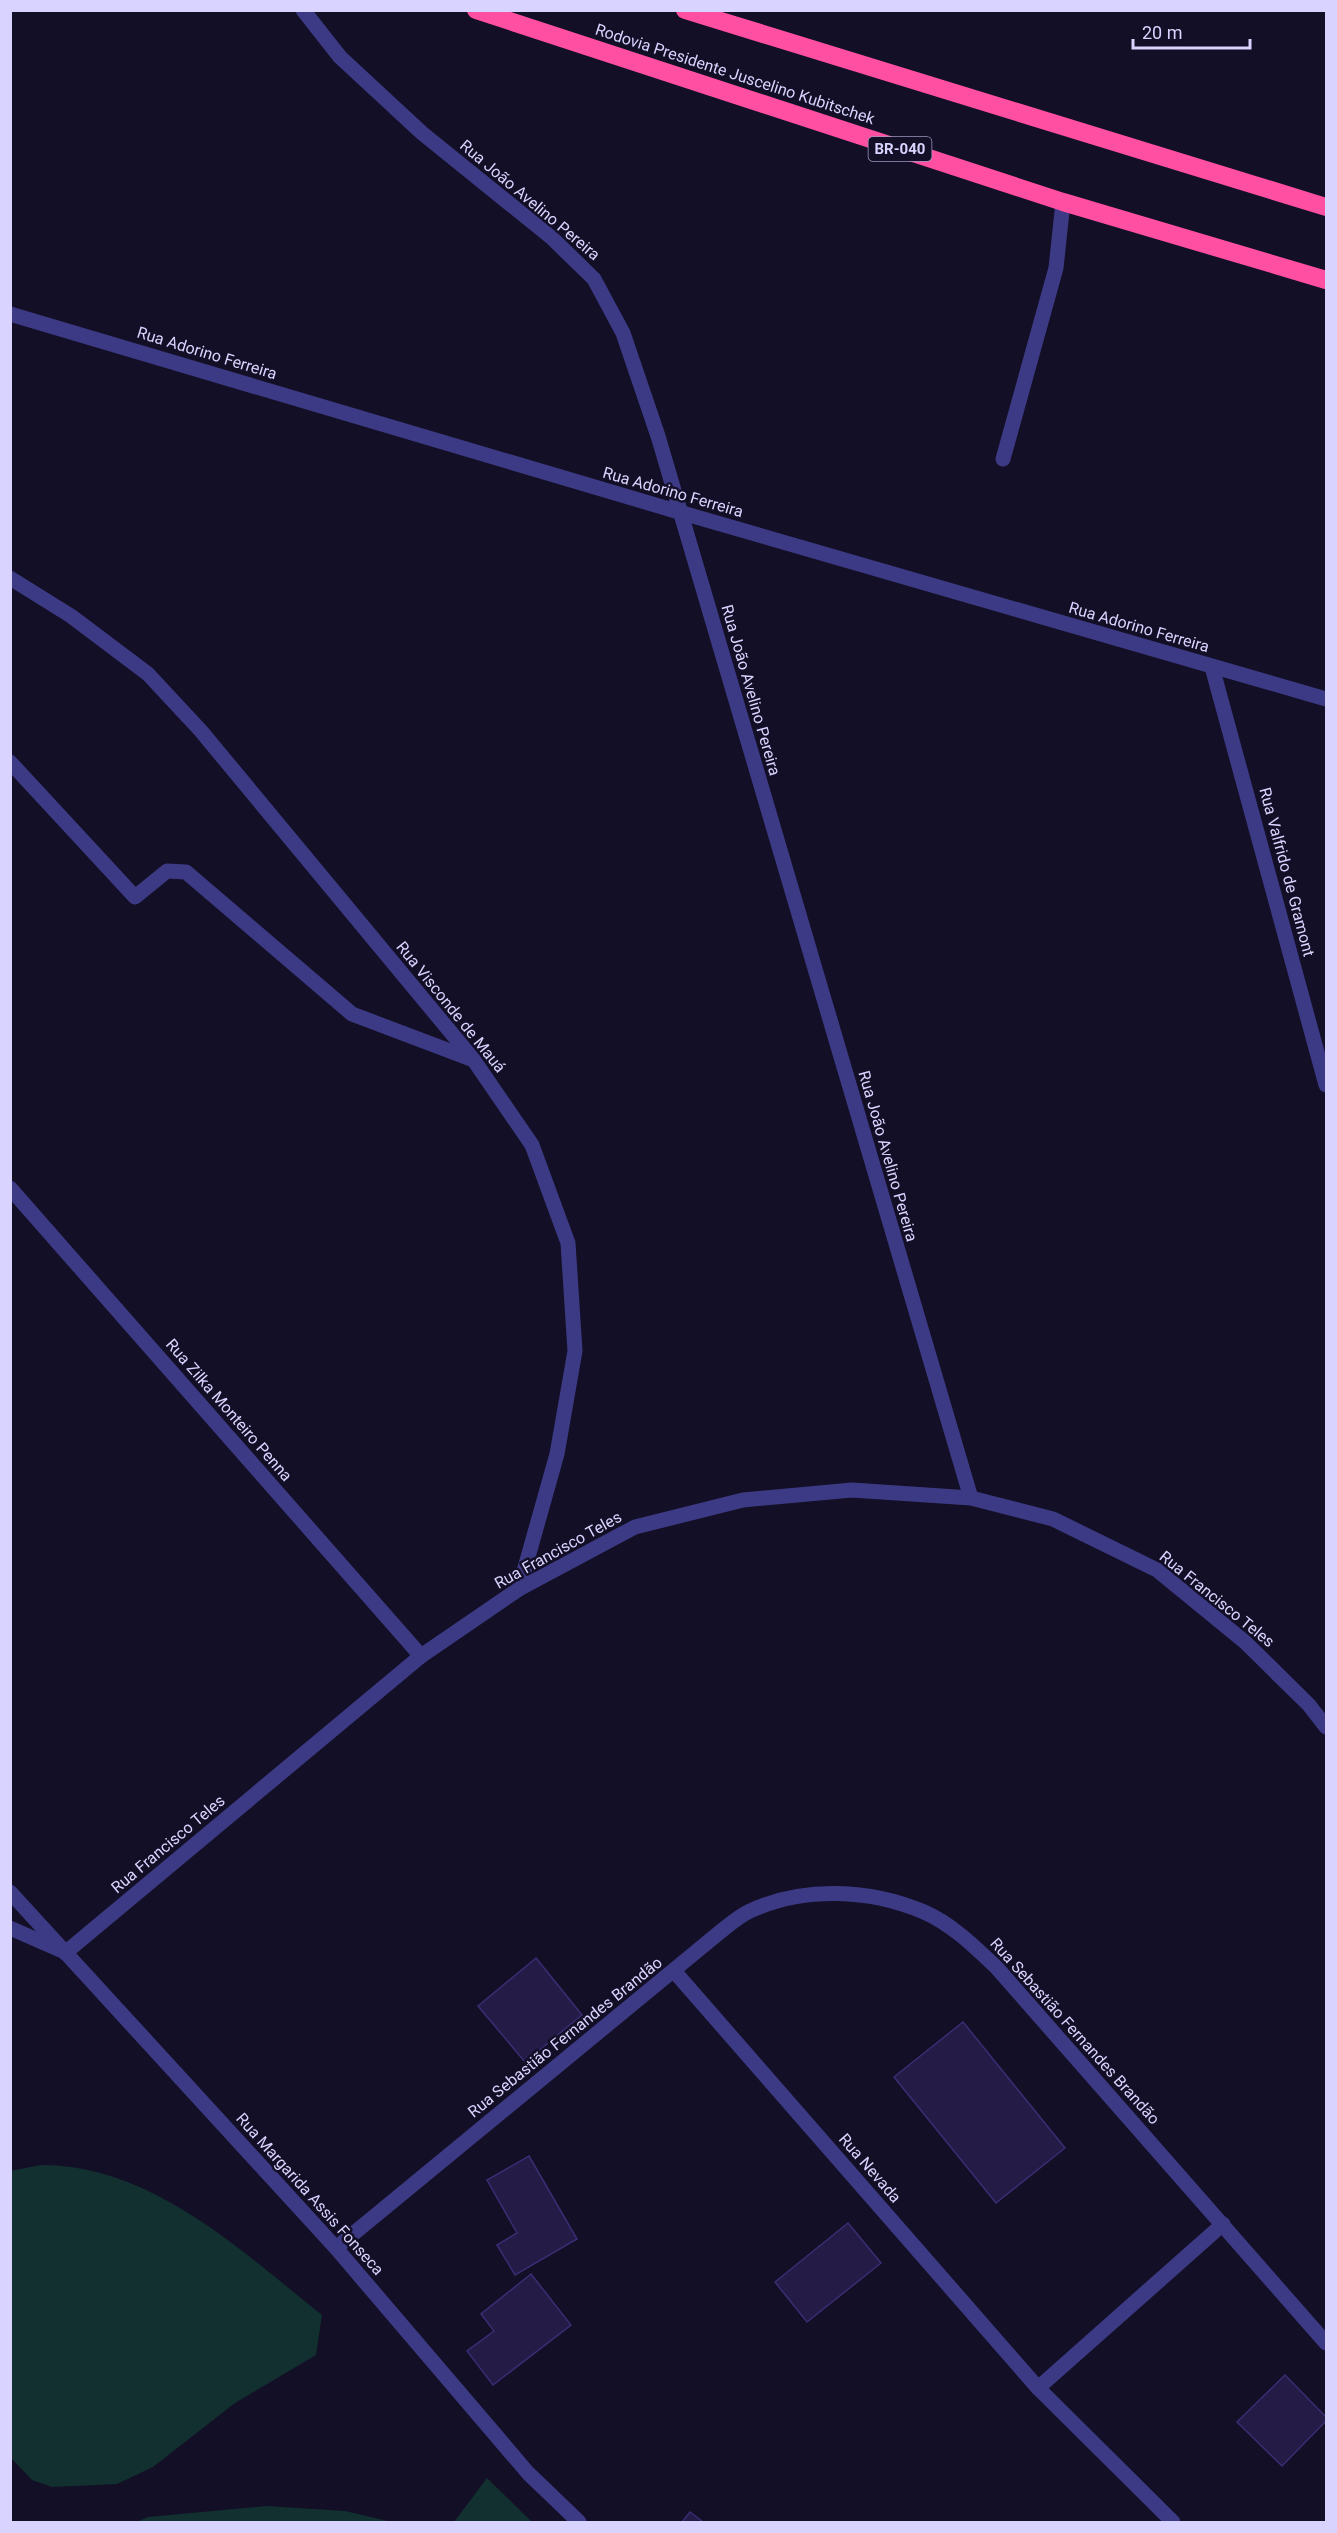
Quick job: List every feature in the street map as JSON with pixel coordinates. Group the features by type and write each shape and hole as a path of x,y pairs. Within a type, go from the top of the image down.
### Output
{"highway":[{"name":"Rodovia Presidente Juscelino Kubitschek","path":"476,10 1063,202 1326,280"},
{"path":"685,10 1326,207"}],"street":[{"name":"Rua João Avelino Pereira","path":"303,10 340,57 422,133 552,238 594,279 623,333 658,436 971,1498"},
{"path":"1003,459 1056,267 1063,202"},
{"name":"Rua Adorino Ferreira","path":"10,314 679,512 1326,699"},
{"name":"Rua Visconde de Mauá","path":"10,578 71,616 148,674 201,731 473,1059 532,1145 568,1243 575,1351 557,1454 519,1589"},
{"name":"Rua Valfrido de Gramont","path":"1212,667 1326,1085"},
{"path":"10,762 135,897 167,871 186,872 352,1014 473,1059"},
{"name":"Rua Zilka Monteiro Penna","path":"10,1188 421,1656"},
{"name":"Rua Francisco Teles","path":"65,1953 421,1656 519,1589 635,1527 743,1500 852,1490 971,1498 1053,1520 1156,1570 1245,1642 1309,1705 1326,1727"},
{"name":"Rua Margarida Assis Fonseca","path":"10,1892 336,2248 528,2473 579,2523"},
{"name":"Rua Sebastião Fernandes Brandão","path":"336,2248 720,1932 749,1911 808,1893 848,1894 886,1900 926,1913 967,1940 997,1968 1326,2343"},
{"path":"10,1928 65,1953"},
{"name":"Rua Nevada","path":"674,1971 1038,2388 1173,2523"},
{"path":"1038,2388 1223,2224"}],"green space":[{"path":"41,2165 82,2169 120,2179 157,2195 226,2239 322,2315 316,2355 235,2403 153,2467 117,2484 52,2487 32,2480 11,2458 10,2171"},
{"path":"487,2478 532,2522 454,2522"},
{"path":"267,2506 345,2511 392,2522 136,2522 148,2517"}],"building":[{"path":"536,1958 582,2015 525,2062 478,2006"},
{"path":"963,2022 1065,2148 996,2203 894,2077"},
{"path":"529,2156 577,2239 515,2275 497,2245 517,2233 487,2180"},
{"path":"848,2223 881,2263 807,2322 775,2282"},
{"path":"531,2274 571,2325 493,2385 467,2351 494,2331 481,2314"},
{"path":"1285,2375 1326,2417 1326,2421 1282,2466 1237,2422"},
{"path":"690,2512 703,2522 682,2522"}]}
